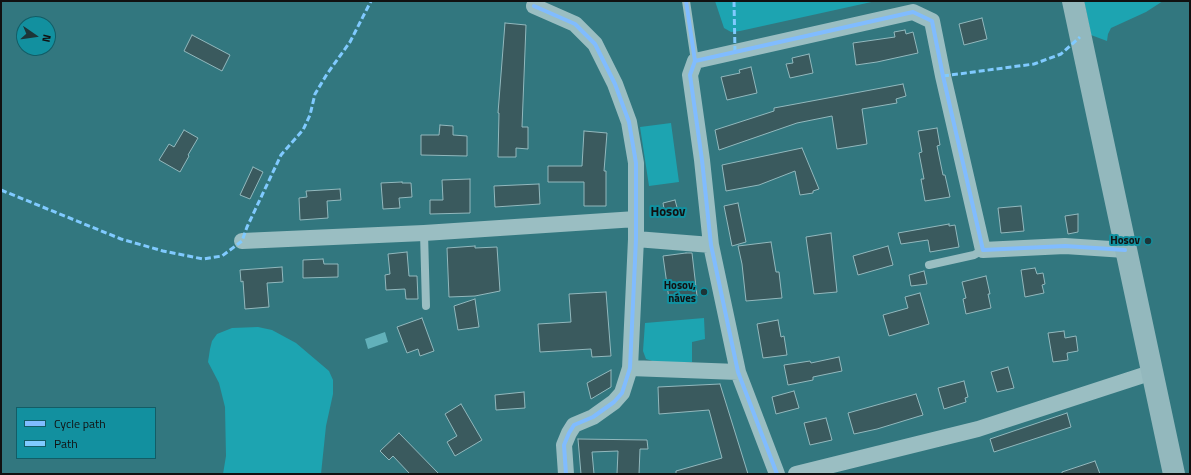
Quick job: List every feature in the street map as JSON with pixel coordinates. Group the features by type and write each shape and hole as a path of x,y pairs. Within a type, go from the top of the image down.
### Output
{"main road":[{"path":"1073,1 1174,474"}],"street":[{"path":"534,6 575,24 595,44 615,84 629,122 636,162 636,239 630,368 622,393 614,402 593,417 574,426 569,433 564,445 566,474"},
{"path":"777,474 738,372 711,246 702,160 690,75 695,61 914,12 932,21 943,76 983,250 1064,246 1125,250"},
{"path":"242,241 424,233 636,219"},
{"path":"636,239 711,246"},
{"path":"630,368 738,372"},
{"path":"796,474 978,429 1153,372"}],"lane":[{"path":"686,1 695,61"},
{"path":"424,233 426,306"},
{"path":"929,265 974,255 983,250"}],"shaded area":[{"path":"715,1 876,1 731,32 724,28"},
{"path":"1084,1 1163,1 1146,12 1111,28 1107,41 1091,35"},
{"path":"671,123 679,182 649,186 640,127"},
{"path":"704,318 705,339 692,342 692,362 659,363 646,359 643,351 645,323"},
{"path":"258,327 272,330 296,343 329,371 333,380 333,394 326,426 321,474 223,474 226,456 225,407 219,383 208,362 210,349 212,341 217,334 232,328"},
{"path":"385,332 388,342 368,349 365,339"}],"building":[{"path":"982,18 987,39 964,45 959,24"},
{"path":"505,23 526,25 522,127 528,127 528,149 516,148 516,157 498,157 498,113"},
{"path":"905,30 906,34 913,32 918,53 856,65 853,43 895,37 894,32"},
{"path":"192,35 230,55 222,71 184,51"},
{"path":"809,54 813,73 790,78 786,64 793,63 792,58"},
{"path":"751,67 757,93 727,100 721,77 740,73 739,70"},
{"path":"903,84 906,96 896,99 897,103 862,109 867,144 837,149 832,116 797,123 719,150 715,130 774,111 774,108"},
{"path":"440,125 453,126 453,135 467,136 467,156 421,155 421,135 439,135"},
{"path":"937,128 940,145 937,146 943,175 945,175 950,197 925,201 921,179 924,179 919,153 922,152 918,131"},
{"path":"184,130 198,138 180,172 159,160 169,144 174,147"},
{"path":"584,131 607,133 604,171 606,171 606,206 584,206 584,182 548,182 548,166 582,166"},
{"path":"802,148 819,189 813,191 813,193 800,195 795,171 759,185 726,191 722,165"},
{"path":"253,167 263,172 250,199 240,195"},
{"path":"470,179 470,213 430,214 430,200 443,200 442,180"},
{"path":"381,183 411,183 412,197 399,198 400,208 383,209"},
{"path":"539,184 540,204 495,207 494,186"},
{"path":"340,189 341,200 327,201 328,218 300,220 299,198 307,197 306,191"},
{"path":"675,200 678,211 665,214 663,203"},
{"path":"738,203 746,242 732,246 724,206"},
{"path":"1021,206 1024,231 1001,233 998,208"},
{"path":"1078,214 1078,232 1068,234 1065,216"},
{"path":"949,224 949,226 955,225 959,247 930,252 928,240 901,244 898,233"},
{"path":"831,233 837,292 814,294 806,237"},
{"path":"771,242 776,272 779,272 782,298 746,301 742,264 738,246"},
{"path":"475,246 475,248 497,247 500,291 475,296 449,297 447,248"},
{"path":"888,246 893,265 858,275 853,256"},
{"path":"407,252 409,276 417,276 418,299 406,299 405,289 386,290 385,275 390,274 388,254"},
{"path":"692,253 697,296 669,299 663,256"},
{"path":"323,259 324,264 338,264 338,277 303,278 303,260"},
{"path":"282,267 283,282 267,283 269,307 245,309 243,281 241,282 240,270"},
{"path":"1035,268 1037,274 1043,273 1045,284 1042,285 1044,293 1025,297 1021,270"},
{"path":"924,271 927,284 911,286 909,275"},
{"path":"986,276 991,308 966,314 963,299 966,298 962,282"},
{"path":"606,292 611,356 592,357 591,349 540,352 538,324 571,322 569,294"},
{"path":"920,293 929,324 889,336 883,315 908,308 905,297"},
{"path":"475,299 479,327 458,330 454,306"},
{"path":"422,318 434,351 420,356 418,349 407,353 397,327"},
{"path":"778,320 781,337 784,336 787,355 763,358 757,324"},
{"path":"1064,331 1065,338 1076,336 1078,351 1067,353 1068,360 1053,362 1048,333"},
{"path":"839,357 842,371 813,377 813,380 788,385 784,365 810,361 811,363"},
{"path":"1008,367 1014,388 997,392 991,372"},
{"path":"611,370 611,387 591,399 587,383"},
{"path":"964,381 968,397 965,398 966,402 944,409 938,388"},
{"path":"720,384 748,474 676,474 676,471 722,458 709,410 659,414 658,387"},
{"path":"794,391 799,408 776,414 772,397"},
{"path":"524,392 525,408 496,410 495,395"},
{"path":"916,394 923,415 877,429 854,434 848,413"},
{"path":"461,404 482,440 455,456 447,442 457,436 445,414"},
{"path":"1067,413 1071,427 994,452 990,439"},
{"path":"826,418 832,440 810,445 804,423"},
{"path":"399,433 439,474 410,474 393,456 389,460 380,451"},
{"path":"578,439 647,440 648,449 640,449 639,474 617,474 618,451 592,452 594,474 581,474"},
{"path":"1095,461 1100,474 1062,474 1062,472"}],"marked path":[{"path":"1,190 121,239 163,251 203,259 222,256 242,241 247,227 281,155 303,130 310,115 315,94 327,74 350,42 371,1"},
{"path":"734,1 735,52"},
{"path":"943,76 1034,64 1061,54 1080,37"}],"cycle path":[{"path":"686,1 695,61 690,75 702,160 711,245 738,372 777,474"},
{"path":"534,6 575,24 595,44 615,84 629,122 636,163 636,239 630,368 622,393 614,402 593,417 574,425 569,433 564,445 566,474"},
{"path":"695,61 913,12 932,21 943,76 983,250 1065,246 1125,250"}],"place":[{"name":"Hosov","path":"1148,241"},
{"name":"Hosov, náves","path":"704,292"}],"district":[{"name":"Hosov","path":"668,213"}]}
